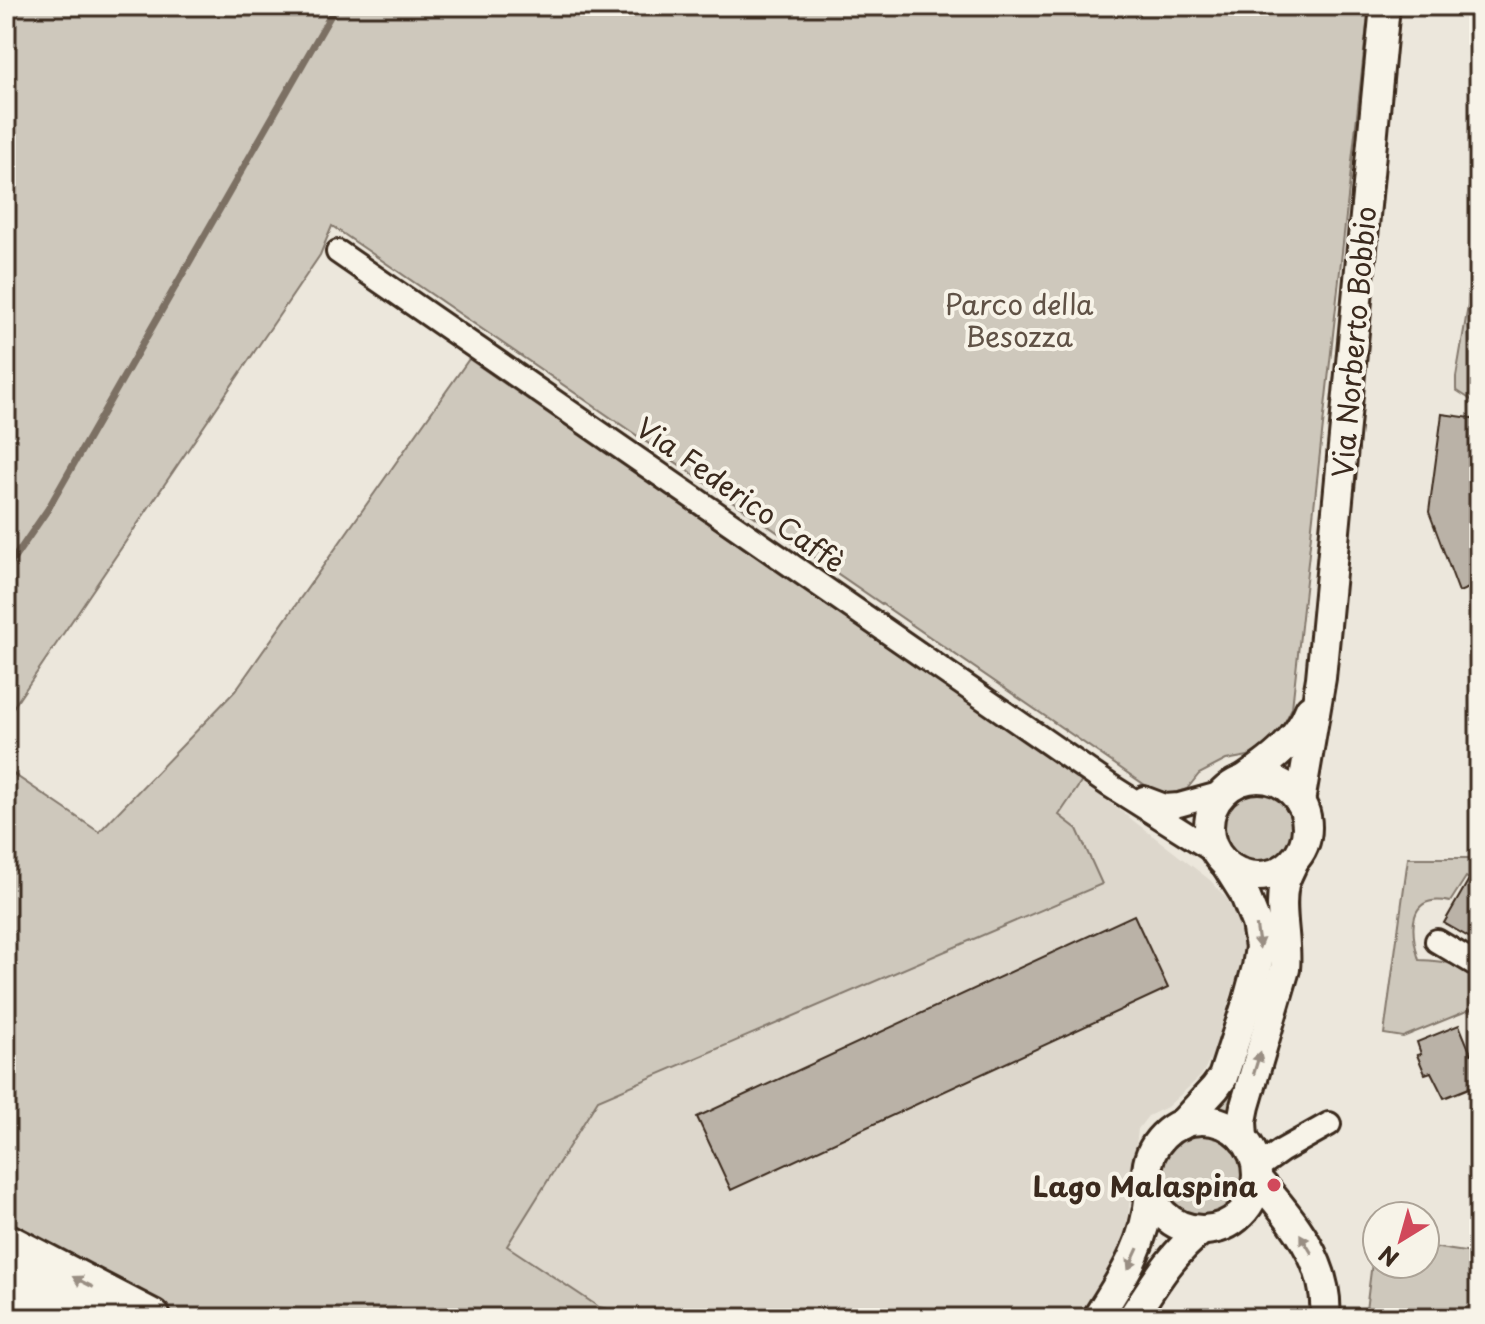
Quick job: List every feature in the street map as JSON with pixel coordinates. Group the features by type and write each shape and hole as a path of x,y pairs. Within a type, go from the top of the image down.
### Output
{"highway":[{"path":"6,1242 152,1318"},
{"path":"6,1268 91,1318"},
{"path":"6,1304 30,1318"}],"street":[{"name":"Via Norberto Bobbio","path":"1132,1318 1184,1244 1202,1230 1227,1225 1238,1218 1254,1194 1251,1158 1242,1121 1285,969 1284,885 1307,832 1306,816 1300,802 1321,678 1385,6"},
{"name":"Via Federico Caffè","path":"338,252 1109,785"},
{"name":"Via Norberto Bobbio","path":"1233,786 1280,753 1298,735 1321,678"},
{"path":"1109,785 1165,806 1179,805 1260,778 1276,781 1289,789 1300,802"},
{"path":"1109,785 1240,873 1269,875 1294,860"},
{"path":"1181,1125 1223,1077 1257,967 1260,947 1256,923 1244,893 1209,837 1213,806 1233,786"},
{"path":"1437,941 1479,966"},
{"path":"1202,1230 1188,1229 1164,1215 1150,1192 1147,1175 1150,1157 1159,1141 1169,1131 1194,1121 1221,1124 1233,1130 1316,1260 1326,1306 1325,1318"},
{"path":"1097,1318 1138,1248 1145,1227 1150,1192"}],"shaded area":[{"path":"1082,781 1210,880 1227,899 1244,934 1243,956 1212,1056 1201,1076 1167,1107 1148,1116 1138,1129 1125,1242 1076,1318 647,1318 599,1307 507,1246 598,1100 1102,884 1077,829 1059,816"}],"green space":[{"name":"Parco della Besozza","path":"6,6 1369,6 1292,708 1277,738 1248,756 1226,760 1199,774 1187,789 1170,794 1148,787 332,226 320,255 6,718"},
{"path":"1479,242 1479,405 1456,390 1456,377"},
{"path":"469,359 1082,781 1059,815 1077,829 1102,884 598,1100 507,1246 599,1307 647,1318 116,1318 6,1254 6,769 99,832 235,691"},
{"path":"1251,791 1265,791 1284,801 1294,820 1294,834 1284,853 1265,863 1251,863 1232,853 1222,834 1222,820 1232,801"},
{"path":"1408,858 1479,858 1479,884 1466,877 1450,902 1436,901 1419,908 1415,916 1414,937 1419,960 1451,964 1479,983 1479,1006 1403,1037 1384,1034"},
{"path":"1229,1084 1237,1088 1228,1121 1212,1114 1211,1110"},
{"path":"1202,1133 1218,1136 1232,1145 1241,1159 1244,1175 1241,1191 1232,1205 1218,1214 1202,1217 1186,1214 1172,1205 1163,1191 1160,1175 1163,1159 1172,1145 1186,1136"},
{"path":"1441,1248 1479,1254 1479,1318 1365,1318 1370,1280 1441,1280"}],"building":[{"path":"1442,414 1479,419 1479,457 1474,495 1479,509 1479,584 1459,592 1429,512"},
{"path":"1479,862 1479,943 1444,923"},
{"path":"1134,915 1168,988 731,1190 697,1117"},
{"path":"1459,1025 1471,1054 1479,1051 1479,1084 1444,1098 1431,1072 1425,1074 1417,1055 1421,1054 1417,1042"}],"waterway":[{"path":"6,570 48,509 336,6"}],"place":[{"name":"Lago Malaspina","path":"1274,1185"}]}
